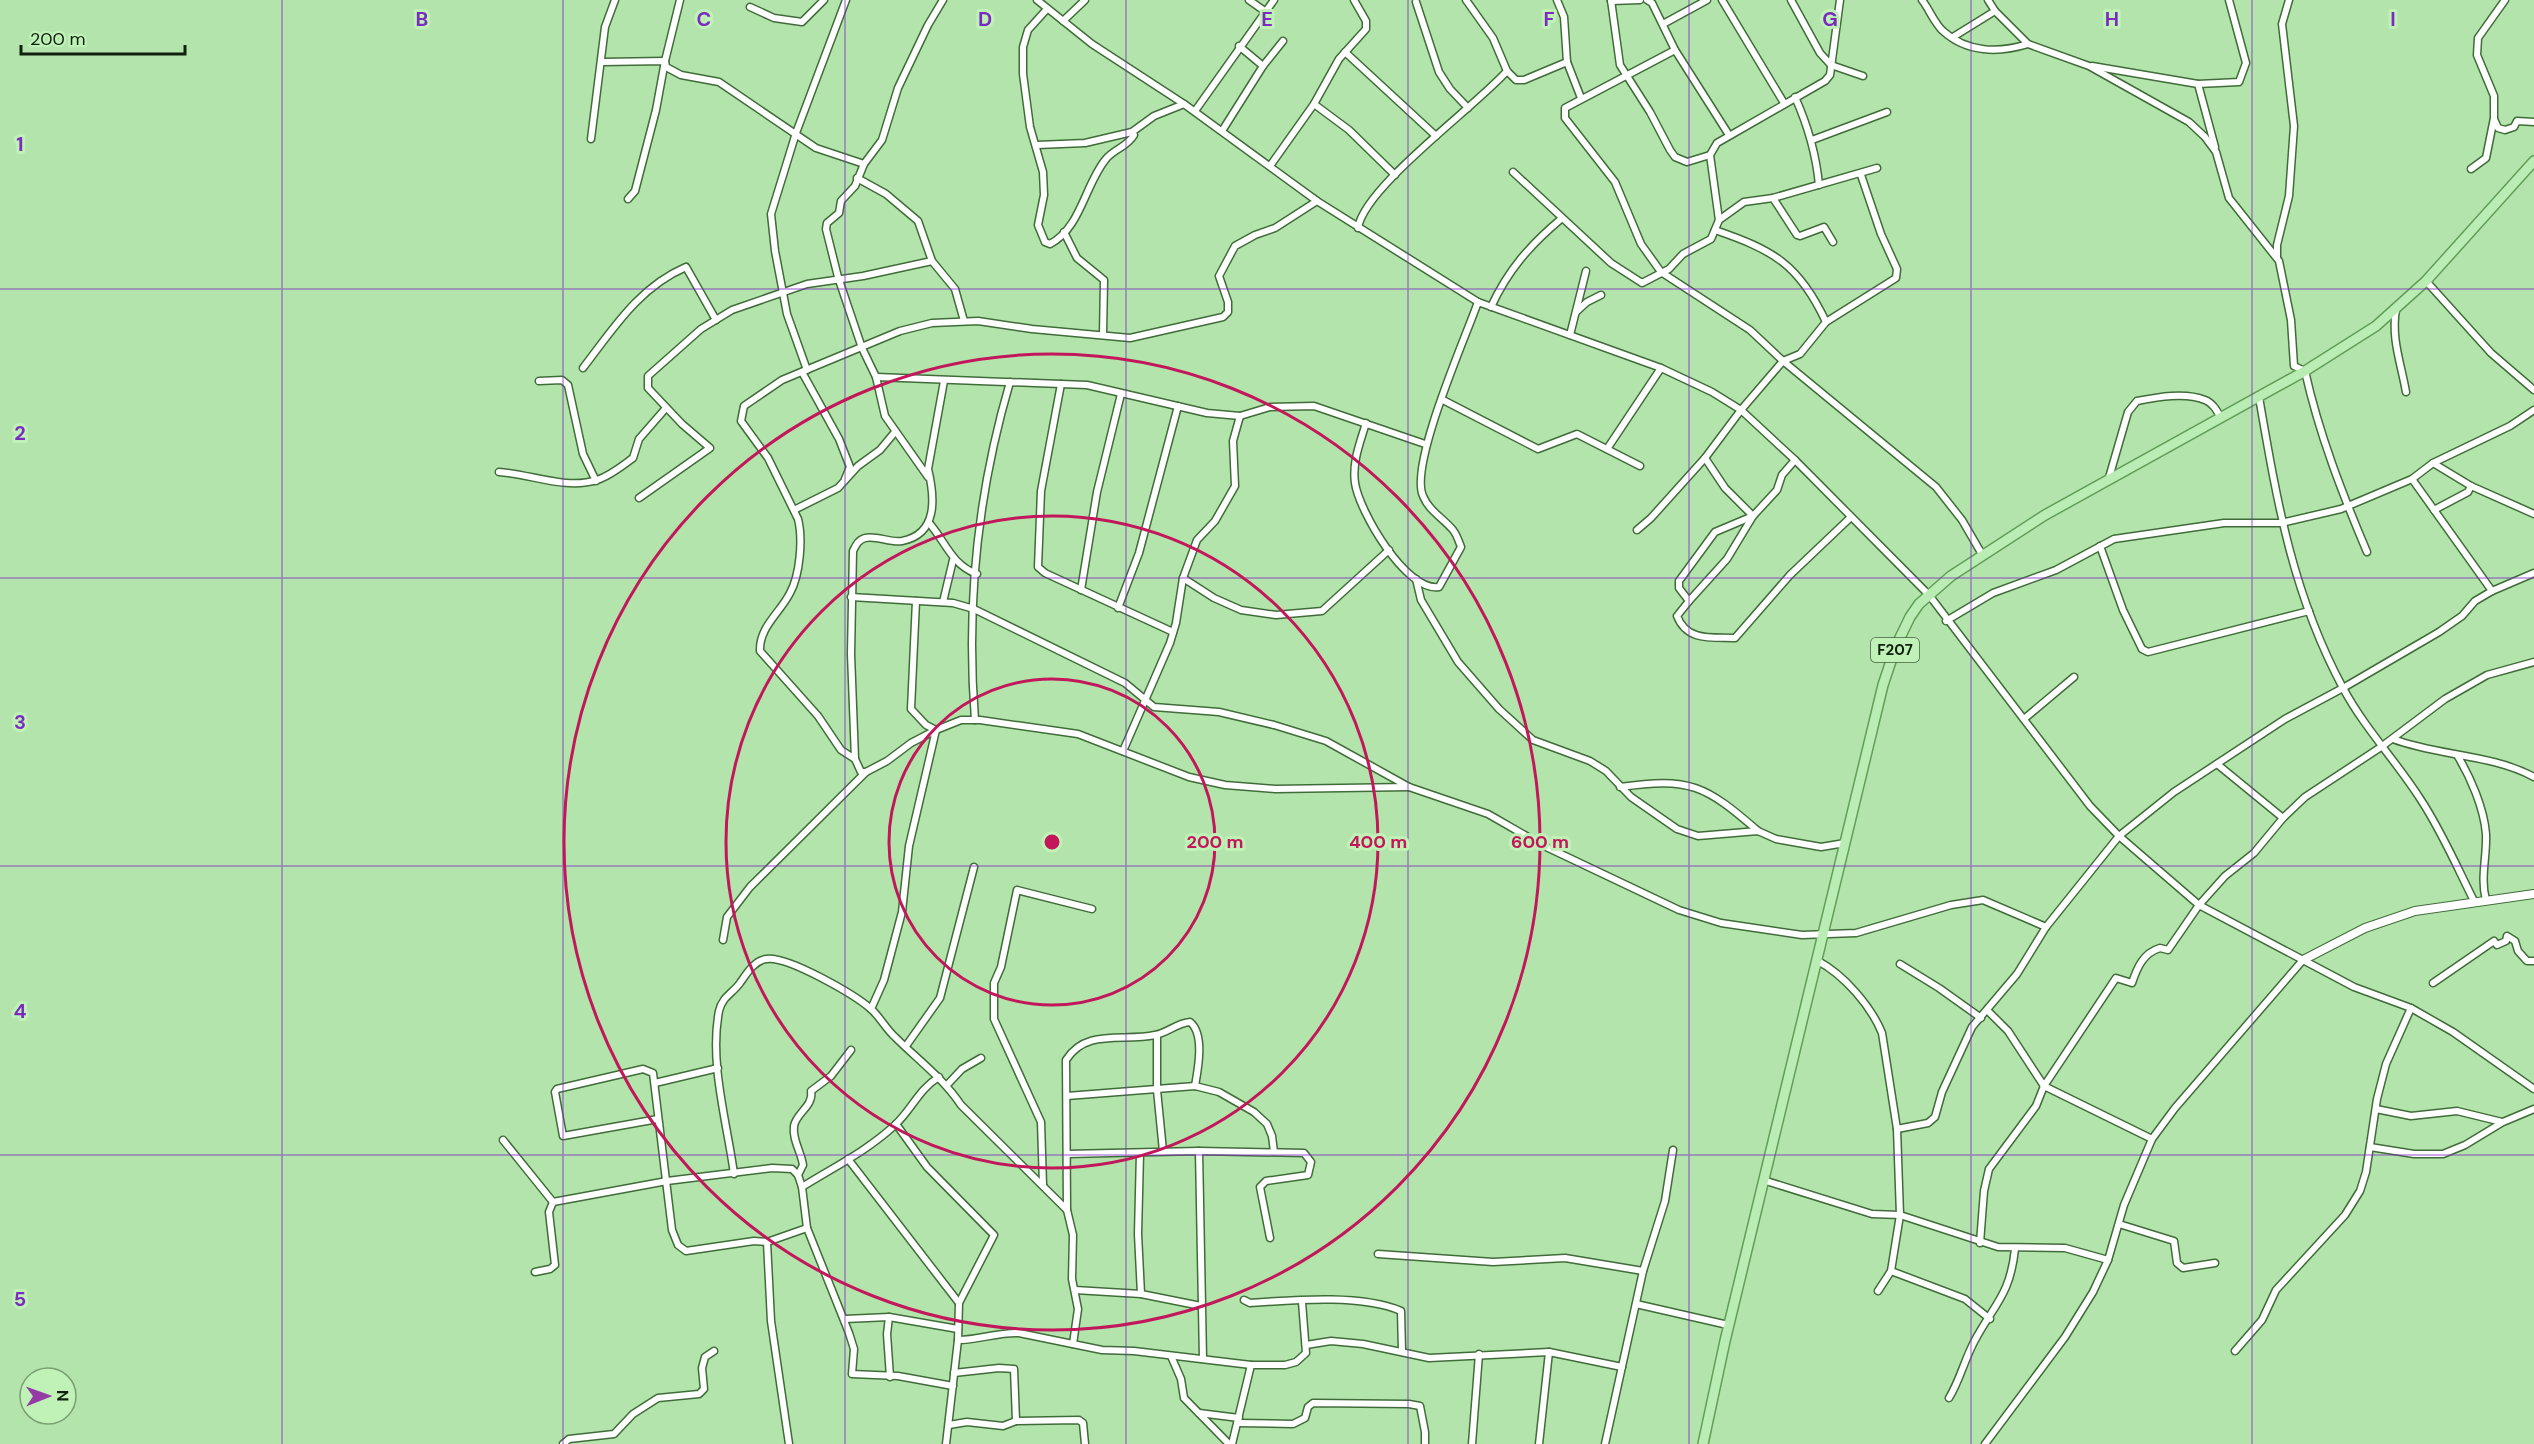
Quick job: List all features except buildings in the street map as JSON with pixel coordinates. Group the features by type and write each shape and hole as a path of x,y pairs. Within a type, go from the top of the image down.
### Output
{"main road":[{"name":"F207","path":"1703,1444 1728,1325 1884,685 1896,646 1910,617 1929,595 1951,576 2045,515 2342,350 2396,309 2426,281 2534,161"}],"street":[{"path":"591,139 605,27 615,0"},
{"path":"627,200 635,191 657,110 665,61 680,0"},
{"path":"750,7 774,18 802,22 824,0"},
{"path":"844,482 850,467 805,371 787,314 775,251 771,214 796,133 846,0"},
{"path":"931,482 885,416 876,377 862,348 839,280 827,238 827,222 838,213 841,201 855,186 864,164 882,140 898,88 928,25 943,0"},
{"path":"1037,0 1100,49 1195,111 1317,201 1478,302 1660,368 1695,383 1741,410 1795,460 1929,595 1946,621 2090,806 2119,836 2199,905 2354,987 2411,1008 2453,1032 2534,1089"},
{"path":"1063,21 1085,0"},
{"path":"1249,0 1266,12"},
{"path":"1195,111 1239,46 1274,0"},
{"path":"1270,166 1314,104 1345,52 1367,25 1354,0"},
{"path":"1466,0 1493,38 1507,71 1516,80 1524,80 1567,62"},
{"path":"1557,0 1564,17 1567,62 1581,98"},
{"path":"1640,0 1611,1 1617,51 1625,76 1650,112 1675,157 1687,162 1710,155"},
{"path":"1647,0 1652,3 1676,50 1729,135"},
{"path":"1663,24 1707,0"},
{"path":"1722,0 1784,103"},
{"path":"1791,0 1820,53 1831,65 1863,76"},
{"path":"1513,172 1611,263 1636,281 1642,283 1648,281 1674,265 1683,254 1711,238 1715,230 1719,220 1710,155 1717,143 1825,81 1830,75 1840,0"},
{"path":"1922,0 1942,31 1965,45 1995,51 2028,44"},
{"path":"1988,0 2028,44 2089,66 2189,122 2216,152"},
{"path":"2089,66 2198,84 2239,82 2246,63 2229,0"},
{"path":"2289,0 2282,24 2294,126 2289,196 2276,253 2291,320 2295,366 2305,371 2315,417 2347,506 2367,552"},
{"path":"2471,169 2486,158 2494,118 2494,96 2476,55 2478,38 2505,0"},
{"path":"1416,2 1438,72 1468,108"},
{"path":"1047,9 1028,30 1023,47 1023,74 1030,127 1043,172 1044,195 1038,225 1045,242 1050,244 1064,232 1107,157 1131,140 1134,135 1132,132"},
{"path":"1953,37 1995,10"},
{"path":"1221,131 1263,66 1283,41"},
{"path":"1239,46 1263,66"},
{"path":"1676,50 1565,108 1565,118 1615,182 1641,244 1660,272 1750,330 1783,361 1936,487 1962,520 1983,556"},
{"path":"1345,52 1436,136"},
{"path":"602,62 665,61"},
{"path":"665,61 666,67 681,75 719,82 816,148 864,164"},
{"path":"1358,228 1364,209 1395,175 1507,71"},
{"path":"2198,84 2229,198 2279,261"},
{"path":"1794,97 1812,140 1819,185"},
{"path":"1037,145 1085,142 1132,132 1154,116 1184,104"},
{"path":"1314,104 1348,130 1395,175"},
{"path":"1812,140 1887,112"},
{"path":"2494,118 2498,128 2505,130 2514,127 2517,120 2534,122"},
{"path":"1719,220 1744,202 1773,198 1861,175 1876,168"},
{"path":"1637,530 1705,458 1741,410 1783,361 1800,354 1826,322 1896,278 1898,274 1881,234 1861,175"},
{"path":"857,178 886,194 918,221 932,261 955,289 964,321"},
{"path":"1773,198 1797,235 1800,236 1824,227 1833,242"},
{"path":"855,759 841,750 818,716 760,651 761,637 790,594 796,577 801,530 794,510 768,458 741,422 744,406 805,371 900,331 932,323 964,321 1130,338 1223,317 1228,312 1228,302 1219,276 1235,246 1255,235 1275,228 1317,201"},
{"path":"1491,307 1503,281 1520,257 1561,219"},
{"path":"1715,230 1758,245 1779,258 1815,299 1826,322"},
{"path":"1064,232 1077,258 1104,280 1103,335"},
{"path":"2265,243 2281,236"},
{"path":"639,498 710,448 666,408 648,388 648,376 701,328 732,310 807,284 839,280 932,261"},
{"path":"584,368 645,291 686,267 716,320"},
{"path":"1570,335 1586,272"},
{"path":"2426,281 2491,353 2534,390"},
{"path":"1576,313 1587,302 1601,295"},
{"path":"1366,423 1354,465 1355,483 1368,518 1389,550 1416,579 1432,588 1439,586 1461,547 1454,531 1434,513 1423,497 1420,484 1425,444 1478,302"},
{"path":"2396,309 2393,328 2395,345 2406,392"},
{"path":"1607,449 1660,368"},
{"path":"876,377 1087,385 1178,406 1240,416 1270,407 1314,406 1425,444"},
{"path":"539,381 562,380 568,385 583,454 596,481"},
{"path":"944,381 928,469 931,482 930,524 953,560 964,569 977,574"},
{"path":"975,720 971,674 980,514 992,451 1010,382"},
{"path":"1061,384 1041,491 1038,567 1045,573 1173,632"},
{"path":"1081,590 1097,492 1121,394"},
{"path":"2108,481 2128,412 2137,401 2164,396 2205,399 2213,405 2221,418"},
{"path":"2259,397 2281,523 2298,585 2309,611 2343,688 2381,747 2421,800 2474,901"},
{"path":"1443,400 1496,426 1532,448 1545,449 1573,434 1640,466"},
{"path":"1119,608 1139,553 1178,406"},
{"path":"499,472 530,475 556,483 596,481 633,458 639,439 666,408"},
{"path":"1946,621 1993,593 2056,570 2114,539 2224,523 2281,523 2347,506 2412,479 2433,463 2510,426 2534,410"},
{"path":"1123,751 1173,632 1182,578 1197,540 1215,521 1235,486 1233,441 1240,416"},
{"path":"794,510 838,488 880,450 895,432"},
{"path":"1705,458 1725,488 1754,516"},
{"path":"1795,460 1782,475 1777,490 1754,516 1727,560 1677,616 1684,627 1696,637 1735,638 1790,575 1851,517"},
{"path":"2433,463 2471,486 2534,514"},
{"path":"2412,479 2492,591"},
{"path":"2434,510 2468,492 2471,486"},
{"path":"1689,601 1679,588 1679,581 1715,532 1754,516"},
{"path":"866,772 858,769 855,759 851,597 853,551 857,542 865,538 902,541 925,531 930,524"},
{"path":"2100,546 2122,610 2142,649 2148,652 2309,611"},
{"path":"1182,578 1214,598 1241,610 1276,615 1322,611 1389,550"},
{"path":"943,602 953,560"},
{"path":"1897,1129 1928,1122 1935,1117 1942,1092 1972,1027 1988,1011 2017,974 2046,927 2119,836 2174,792 2284,719 2343,688 2439,632 2462,616 2475,601 2492,591 2534,573"},
{"path":"1416,579 1422,600 1458,662 1499,709 1533,740 1590,761 1606,771 1620,787 1677,829 1698,836 1758,831"},
{"path":"851,597 943,602 974,609 1125,683 1154,706 1219,712 1274,725 1326,741 1409,787 1488,813 1542,845 1679,910 1721,923 1802,935 1856,933 1969,901 1983,900 2046,927"},
{"path":"916,601 911,709 926,725 936,730"},
{"path":"1980,1243 1984,1191 1989,1169 2036,1106 2044,1086 2116,978 2132,983 2138,964 2154,950 2168,950 2199,905 2224,876 2254,854 2283,818 2330,779 2393,739 2445,699 2487,675 2534,662"},
{"path":"2024,719 2074,677"},
{"path":"723,940 727,917 750,887 866,772 887,761 911,742 961,720 1078,734 1189,777 1225,785 1275,789 1409,787"},
{"path":"871,1009 885,980 902,912 909,846 936,730"},
{"path":"2393,739 2418,748 2518,769 2534,777"},
{"path":"2457,755 2464,767 2482,816 2486,834 2482,884 2486,900"},
{"path":"2217,764 2283,818"},
{"path":"1620,787 1654,782 1689,784 1723,801 1758,831 1799,845 1821,847 1845,843"},
{"path":"906,1046 940,998 974,867"},
{"path":"1043,1185 1041,1122 994,1019 994,983 1000,967 1017,890 1092,909"},
{"path":"1985,1444 2066,1337 2093,1292 2108,1260 2119,1224 2152,1139 2175,1108 2303,960 2391,918 2415,911 2534,894"},
{"path":"2433,983 2494,940 2497,945 2506,941 2507,936 2515,941 2518,951 2527,961 2534,961"},
{"path":"734,1174 716,1049 720,1009 725,996 735,990 752,967 765,959 785,960 809,970 871,1009 895,1037 947,1084 962,1105 1067,1210"},
{"path":"1818,961 1838,976 1877,1020 1882,1033 1897,1129 1900,1215 1891,1271 1878,1291"},
{"path":"1900,964 1940,987 1981,1018"},
{"path":"2235,1351 2262,1320 2276,1290 2345,1215 2363,1181 2386,1064 2411,1008"},
{"path":"1988,1011 2008,1031 2044,1086 2152,1139"},
{"path":"1073,1344 1078,1309 1072,1279 1073,1235 1067,1210 1067,1096 1064,1067 1072,1049 1092,1039 1156,1035 1186,1022 1193,1024 1198,1039 1195,1086"},
{"path":"1156,1035 1157,1090 1163,1151"},
{"path":"798,1175 803,1165 794,1134 795,1123 809,1103 811,1091 831,1076 850,1050"},
{"path":"947,1084 962,1069 981,1058"},
{"path":"655,1083 718,1068"},
{"path":"658,1119 563,1136 555,1097 557,1089 643,1069 653,1073 672,1230 681,1249 691,1252 754,1241 767,1242 807,1228"},
{"path":"802,1187 864,1152 896,1124 926,1085 939,1077"},
{"path":"1067,1096 1195,1086 1219,1092 1254,1112 1267,1124 1272,1136 1274,1152"},
{"path":"2376,1109 2412,1116 2457,1111 2503,1122"},
{"path":"2370,1147 2414,1154 2444,1154 2465,1146 2503,1122 2534,1109"},
{"path":"896,1124 927,1167 993,1232 993,1239 959,1303 958,1340 946,1444"},
{"path":"504,1140 553,1202"},
{"path":"1605,1444 1643,1271 1665,1201 1673,1150"},
{"path":"1067,1154 1163,1151 1304,1153 1310,1158 1311,1172 1305,1177 1266,1181 1260,1187 1270,1238"},
{"path":"1199,1151 1203,1359"},
{"path":"1140,1153 1137,1234 1141,1294"},
{"path":"848,1159 959,1303"},
{"path":"553,1202 667,1181 772,1168 792,1169 798,1175 802,1187 807,1228 845,1319 854,1349 852,1374 953,1386"},
{"path":"1763,1180 1872,1214 1900,1215 1980,1243 2015,1249 2065,1248 2108,1260"},
{"path":"535,1272 550,1269 555,1265 549,1212 553,1202"},
{"path":"2119,1224 2174,1242 2177,1263 2183,1268 2215,1263"},
{"path":"767,1242 771,1321 789,1444"},
{"path":"1949,1398 1961,1378 1974,1343 2002,1301 2009,1281 2015,1249"},
{"path":"1378,1254 1493,1262 1565,1258 1643,1271"},
{"path":"1891,1271 1965,1299 1990,1319"},
{"path":"1075,1290 1141,1294 1201,1306"},
{"path":"1244,1300 1250,1303 1335,1300 1378,1303 1394,1308 1401,1311 1402,1351"},
{"path":"958,1340 978,1340 1007,1332 1102,1350 1134,1350 1251,1365 1296,1362 1302,1358 1306,1346 1302,1302"},
{"path":"1636,1304 1728,1325"},
{"path":"845,1319 889,1317 958,1329"},
{"path":"889,1317 887,1334 890,1377"},
{"path":"1306,1346 1331,1341 1402,1351 1429,1358 1549,1352 1622,1367"},
{"path":"563,1444 569,1439 614,1434 633,1414 658,1398 699,1395 704,1389 702,1368 705,1357 714,1351"},
{"path":"1539,1444 1549,1352"},
{"path":"1472,1444 1479,1354"},
{"path":"1171,1356 1181,1379 1184,1398 1230,1444 1239,1420 1251,1365"},
{"path":"954,1372 1014,1369 1016,1421"},
{"path":"1198,1413 1239,1420 1293,1424 1305,1418 1308,1407 1313,1403 1409,1404 1420,1406 1425,1444"},
{"path":"949,1425 968,1422 1004,1426 1016,1421 1079,1420 1083,1423 1085,1444"}]}
